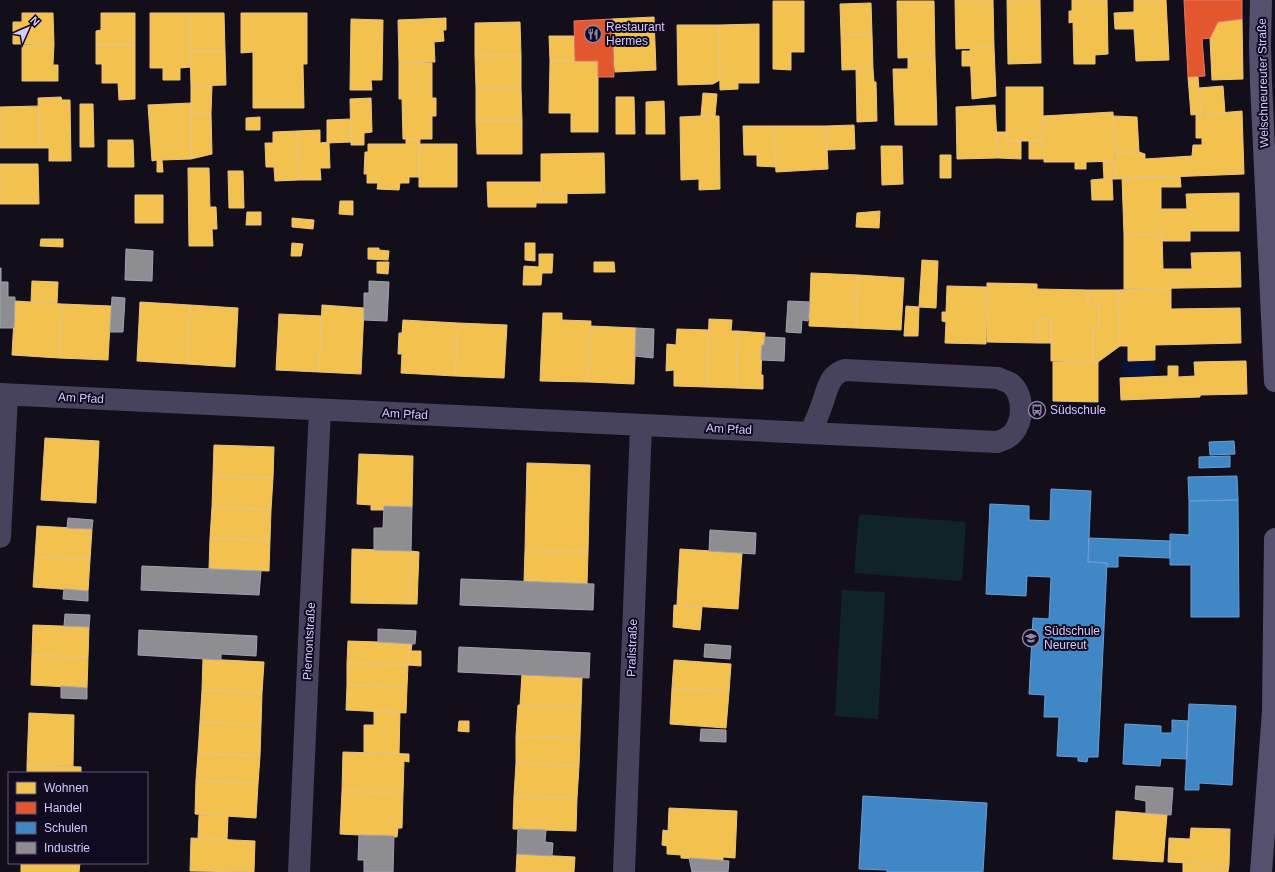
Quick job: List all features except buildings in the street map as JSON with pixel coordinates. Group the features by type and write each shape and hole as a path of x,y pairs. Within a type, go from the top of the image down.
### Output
{"main road":[{"name":"Welschneureuter Straße","path":"1261,0 1261,83 1275,381"},
{"path":"1261,872 1274,711 1275,538"}],"street":[{"name":"Am Pfad","path":"3,394 320,410 997,442 1006,439 1013,433 1018,425 1022,409 1019,395 1011,384 998,378 845,370 839,371 828,386 822,406 810,433"},
{"path":"0,537 3,394"},
{"name":"Piemontstraße","path":"299,872 320,410"},
{"name":"Pralistraße","path":"624,872 641,425"}],"green space":[{"path":"859,514 966,522 962,581 854,573"},
{"path":"842,590 885,592 878,719 835,716"}],"water":[{"path":"1122,362 1155,362 1155,376 1123,376"}],"place":[{"name":"Restaurant Hermes","path":"593,34"},
{"name":"Südschule","path":"1037,410"},
{"name":"Südschule Neureut","path":"1031,638"}]}
